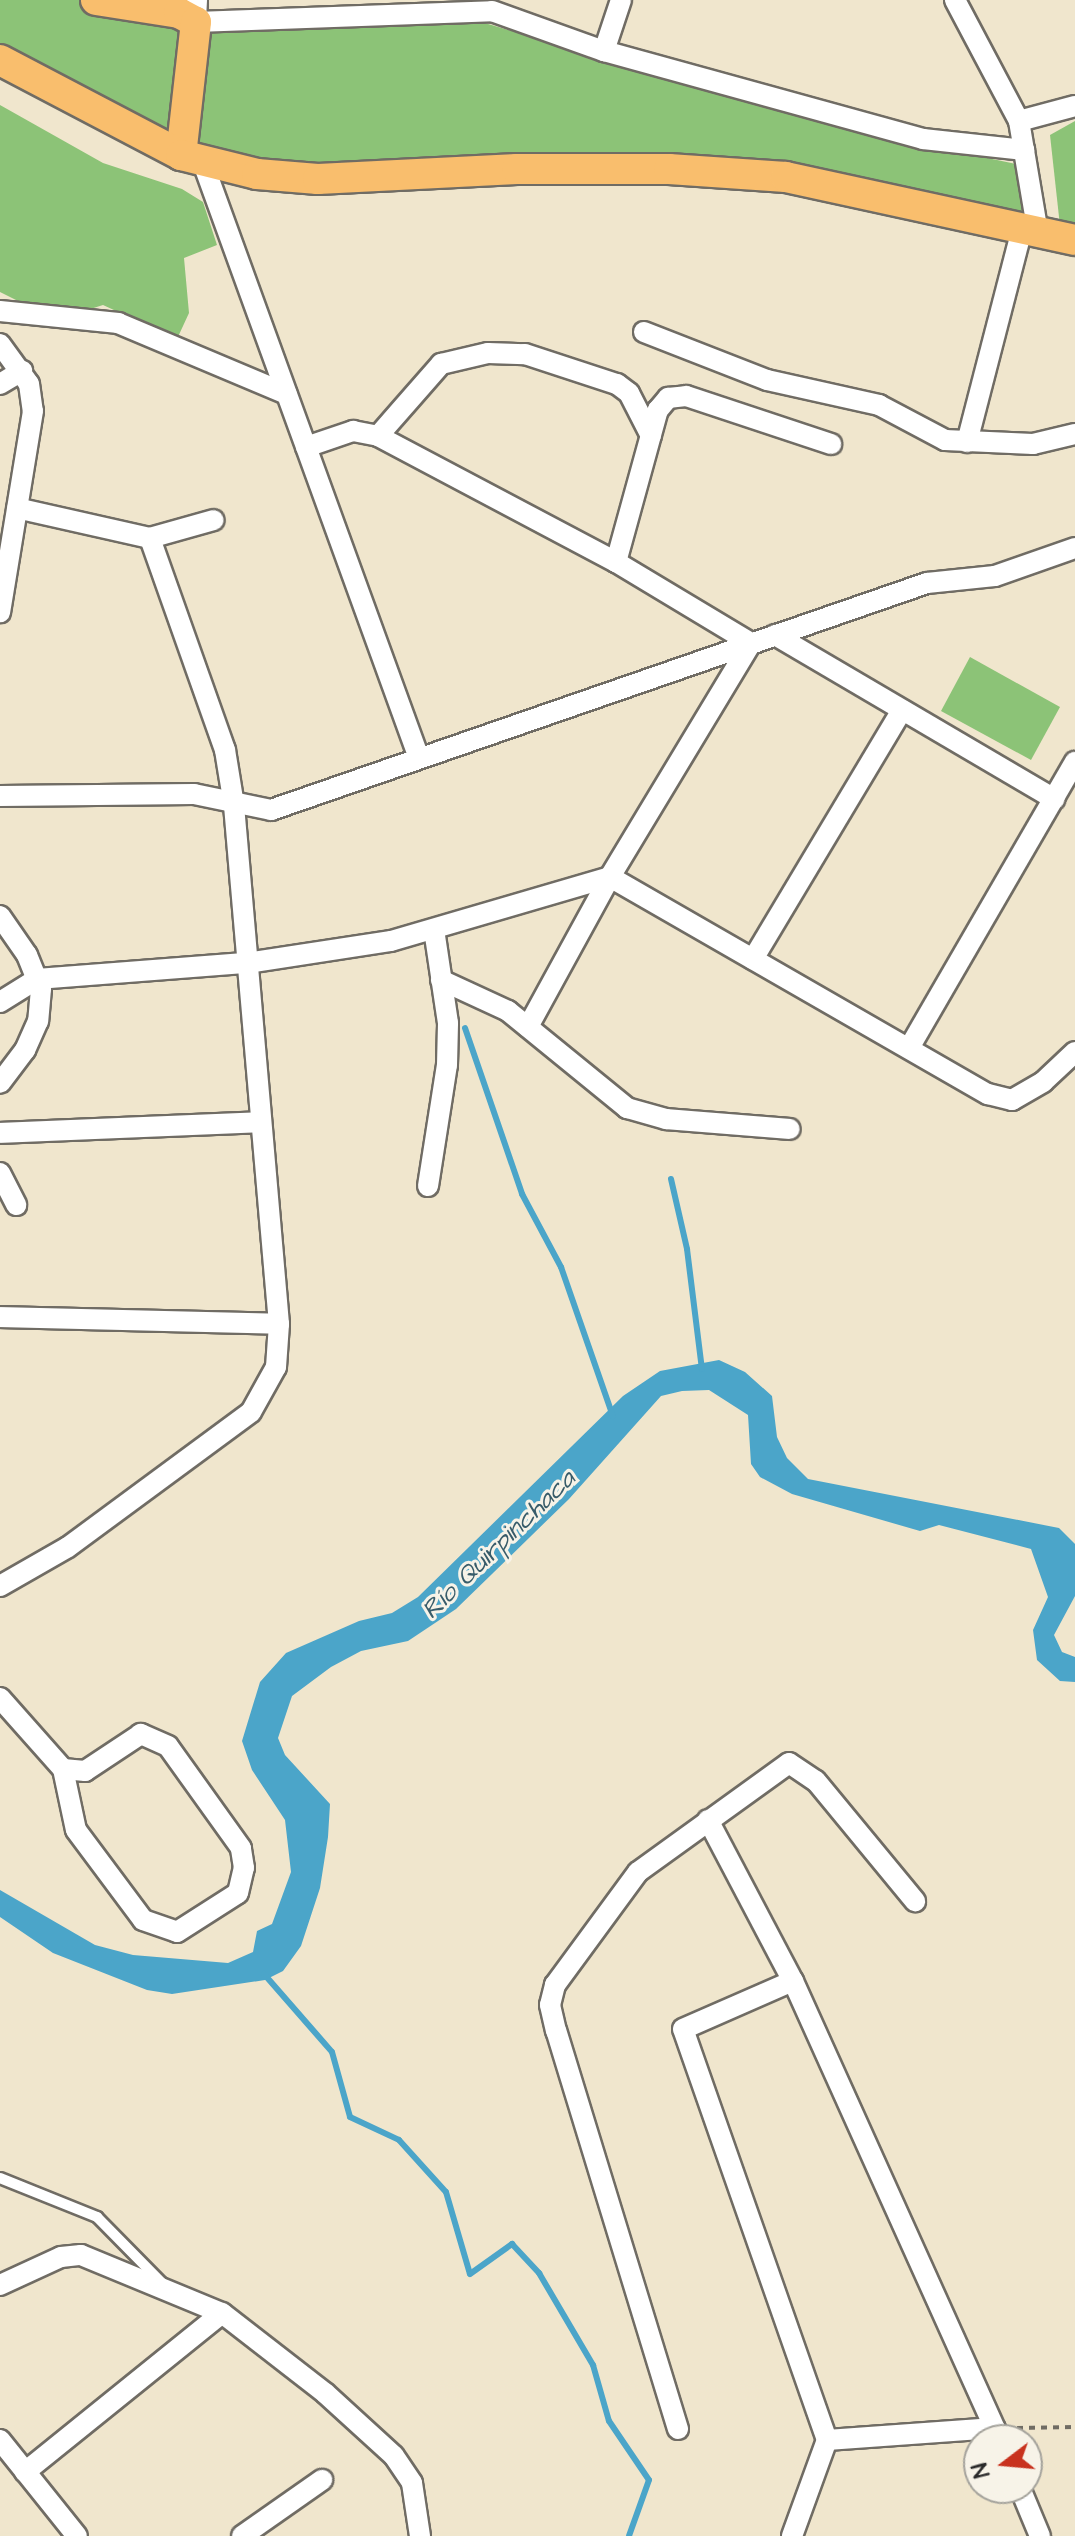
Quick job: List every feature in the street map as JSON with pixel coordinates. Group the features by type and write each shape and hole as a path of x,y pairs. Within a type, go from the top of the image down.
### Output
{"main road":[{"path":"96,0 179,13 196,11 192,159"},
{"path":"0,60 192,159 318,179 517,169 669,169 786,177 1075,240"}],"street":[{"path":"604,51 621,0"},
{"path":"955,0 1019,121 1030,231 967,442"},
{"path":"196,11 494,6 604,51 923,139 1024,150"},
{"path":"1019,121 1075,106"},
{"path":"192,159 287,394 419,758"},
{"path":"0,311 118,323 287,394"},
{"path":"644,332 767,380 879,405 945,440 1033,444 1075,434"},
{"path":"0,344 22,371 33,411 0,612"},
{"path":"378,436 441,364 488,353 525,354 617,384 629,393 651,436"},
{"path":"0,384 22,371"},
{"path":"616,562 658,410 668,398 686,396 831,444"},
{"path":"306,447 353,431 378,436 616,562 751,643"},
{"path":"17,508 150,538 214,520"},
{"path":"0,1586 68,1547 251,1412 276,1367 279,1324 234,805 225,750 150,538"},
{"path":"0,796 194,794 234,805 271,810 927,583 995,576 1075,548"},
{"path":"775,635 1054,799"},
{"path":"528,1027 610,877 751,643"},
{"path":"753,959 902,710"},
{"path":"909,1048 1075,762"},
{"path":"0,1002 37,979 247,963 391,941 610,877 988,1094 1012,1100 1043,1082 1075,1052"},
{"path":"0,916 37,979 38,1021 0,1083"},
{"path":"428,1186 447,1065 434,929"},
{"path":"441,980 508,1011 627,1108 666,1119 790,1129"},
{"path":"0,1133 261,1122"},
{"path":"0,1173 16,1205"},
{"path":"0,1317 279,1324"},
{"path":"0,1698 63,1769 76,1830 143,1920 177,1932 238,1893 244,1868 241,1848 168,1746 153,1735 141,1734 85,1771 63,1769"},
{"path":"678,2429 550,2005 563,1973 638,1872 789,1763 802,1767 915,1901"},
{"path":"708,1820 793,1981 993,2424"},
{"path":"792,2536 827,2440 683,2029 793,1981"},
{"path":"0,2285 61,2257 81,2255 222,2313 325,2393 394,2456 412,2483 420,2536"},
{"path":"25,2472 222,2313"},
{"path":"827,2440 963,2435"},
{"path":"0,2440 77,2536"},
{"path":"242,2536 322,2480"},
{"path":"1027,2504 1040,2536"}],"lane":[{"path":"0,2178 97,2217 171,2292"}],"path":[{"path":"1043,2430 1075,2427"}],"green space":[{"path":"0,0 80,0 187,28 176,137 0,47"},
{"path":"468,18 826,124 1016,164 1023,216 888,186 307,167 225,156 198,146 190,124 205,30"},
{"path":"0,105 103,163 182,189 203,202 217,245 184,258 189,313 177,339 103,305 84,311 20,302 0,292"},
{"path":"1075,121 1075,228 1060,226 1050,135"},
{"path":"970,657 1060,707 1031,760 941,711"}],"water":[{"name":"Río Quirpinchaca","path":"719,1360 745,1372 772,1396 777,1437 787,1458 808,1479 1059,1528 1075,1544 1075,1596 1054,1635 1062,1652 1075,1657 1075,1682 1060,1681 1037,1660 1033,1630 1048,1597 1031,1549 939,1525 920,1531 792,1494 760,1477 751,1464 748,1415 709,1390 682,1391 661,1396 569,1499 456,1609 408,1641 361,1651 331,1667 292,1696 278,1738 285,1755 330,1804 320,1888 301,1946 283,1971 265,1980 172,1994 147,1990 53,1953 0,1917 0,1890 95,1945 133,1955 228,1963 253,1952 257,1931 272,1924 291,1872 285,1820 252,1770 242,1741 260,1682 286,1653 359,1621 392,1613 418,1597 623,1396 660,1371"}],"waterway":[{"path":"465,1028 522,1194 561,1267 613,1416"},
{"path":"671,1179 687,1249 702,1369"},
{"path":"264,1974 332,2052 350,2117 399,2140 446,2192 470,2274 512,2244 539,2273 593,2365 609,2421 649,2480 629,2536"}]}
